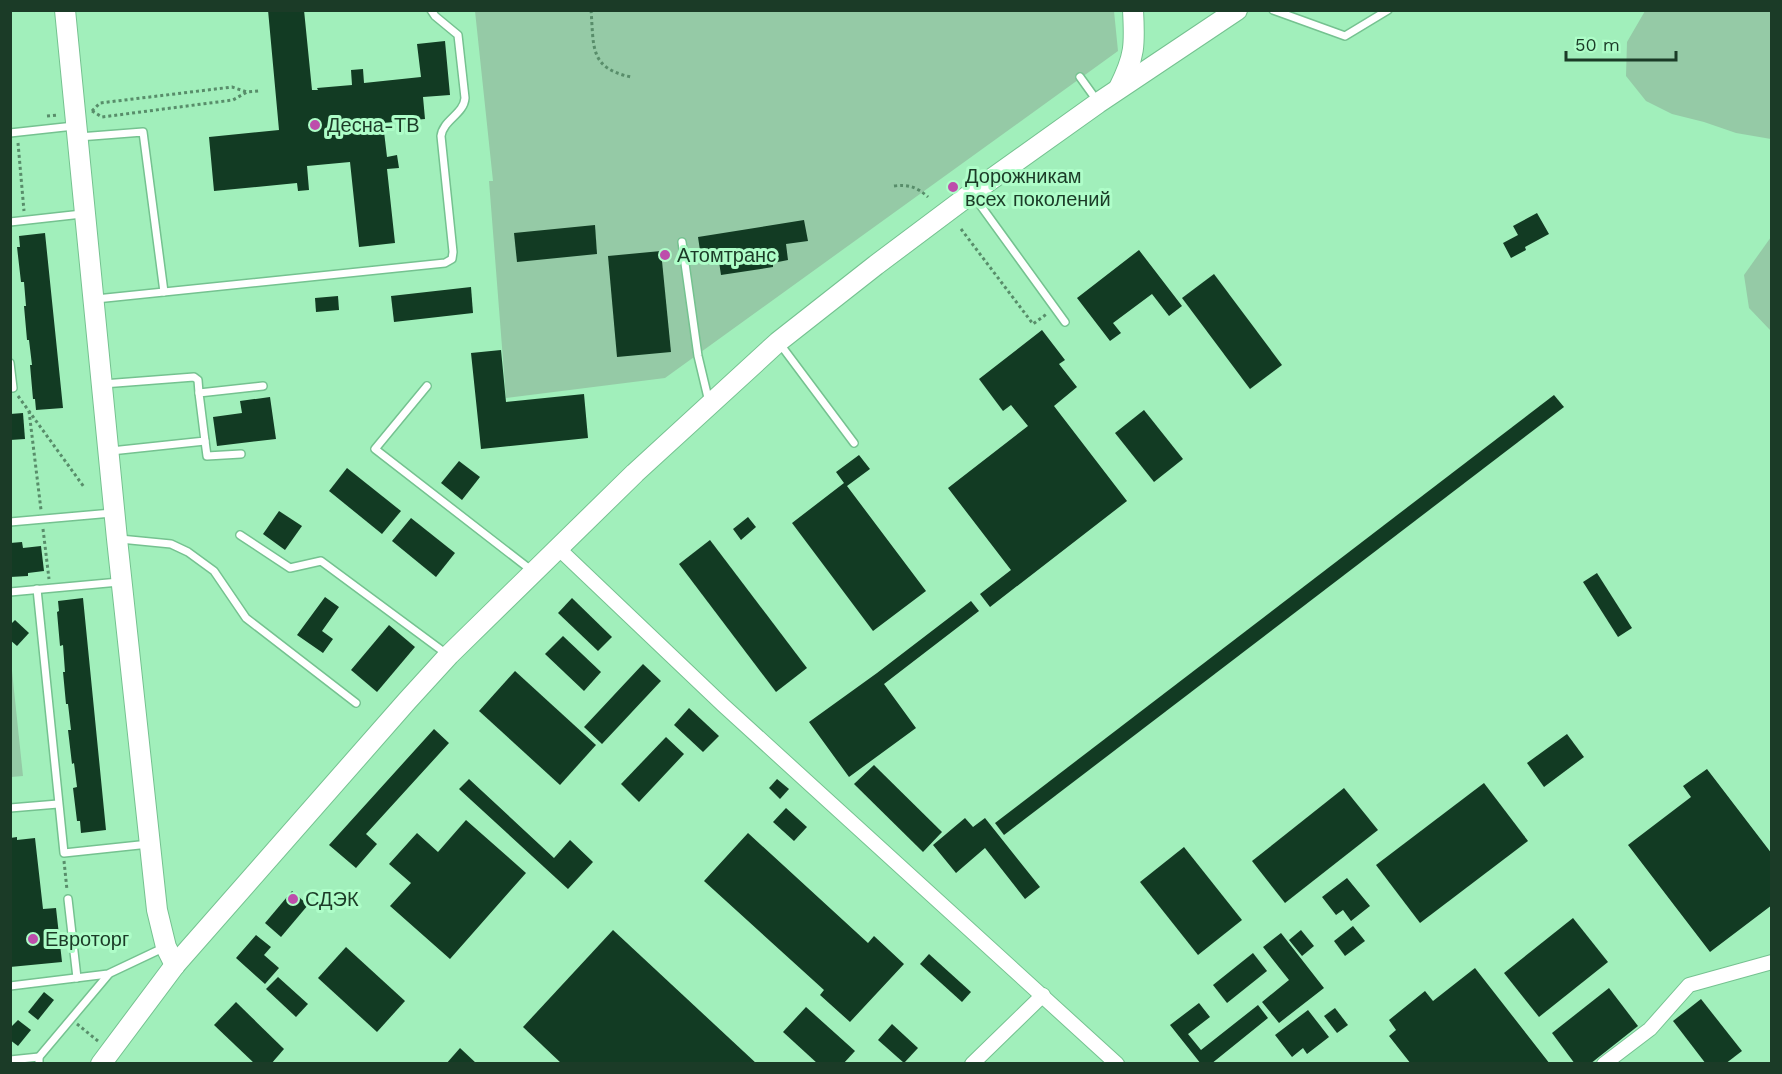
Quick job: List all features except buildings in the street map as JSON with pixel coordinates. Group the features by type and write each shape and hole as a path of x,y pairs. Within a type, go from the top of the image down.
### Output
{"street":[{"path":"65,10 108,451 157,910 166,947 175,965"},
{"path":"1119,88 1129,68 1134,45 1132,10"},
{"path":"102,1054 175,965 449,655 635,473 710,404 778,342 972,193 1119,88 1237,10"},
{"path":"558,548 723,705 1117,1064"},
{"path":"1604,1064 1650,1029 1689,985 1772,962"},
{"path":"972,1064 1043,995"}],"lane":[{"path":"93,299 445,263 452,259 441,136 445,126 465,103 465,98 458,35 431,10"},
{"path":"1273,10 1345,36 1388,10"},
{"path":"1080,77 1098,103"},
{"path":"14,133 76,122 143,132 164,292"},
{"path":"972,193 1065,322"},
{"path":"10,222 85,214"},
{"path":"682,242 698,356 710,404"},
{"path":"778,342 854,443"},
{"path":"10,363 13,388"},
{"path":"102,384 194,377 198,380 207,456 241,454"},
{"path":"199,393 263,386"},
{"path":"427,386 375,449 533,572"},
{"path":"108,451 204,441"},
{"path":"10,522 115,513"},
{"path":"240,535 290,568 321,561 449,655"},
{"path":"117,539 171,544 188,552 213,571 246,618 356,702"},
{"path":"10,592 122,581"},
{"path":"37,589 64,853 151,844"},
{"path":"10,808 58,804"},
{"path":"68,899 77,978"},
{"path":"10,986 108,974 166,947"},
{"path":"10,1060 39,1060 108,974"}],"path":[{"path":"591,10 595,52 602,64 614,74 632,77"},
{"path":"47,116 76,122 100,104 232,87 247,92 259,91"},
{"path":"92,111 102,117 233,100 247,92"},
{"path":"14,133 25,220"},
{"path":"894,186 908,184 928,197"},
{"path":"962,229 1033,324 1054,308"},
{"path":"13,388 84,487"},
{"path":"29,411 50,588"},
{"path":"64,853 68,899"},
{"path":"71,1020 102,1054"}],"green space":[{"name":"Атомтранс","path":"475,11 1114,11 1118,51 665,378 506,398 489,181 493,181"},
{"path":"1645,11 1771,11 1771,139 1736,133 1672,114 1646,101 1626,76 1627,42"},
{"path":"1771,237 1771,331 1749,308 1744,275"},
{"path":"10,671 12,671 23,776 11,777"}],"place":[{"name":"Десна-ТВ","path":"315,125"},
{"name":"Дорожникам всех поколений","path":"953,187"},
{"name":"Атомтранс","path":"665,255"},
{"name":"СДЭК","path":"293,899"},
{"name":"Евроторг","path":"33,939"}]}
